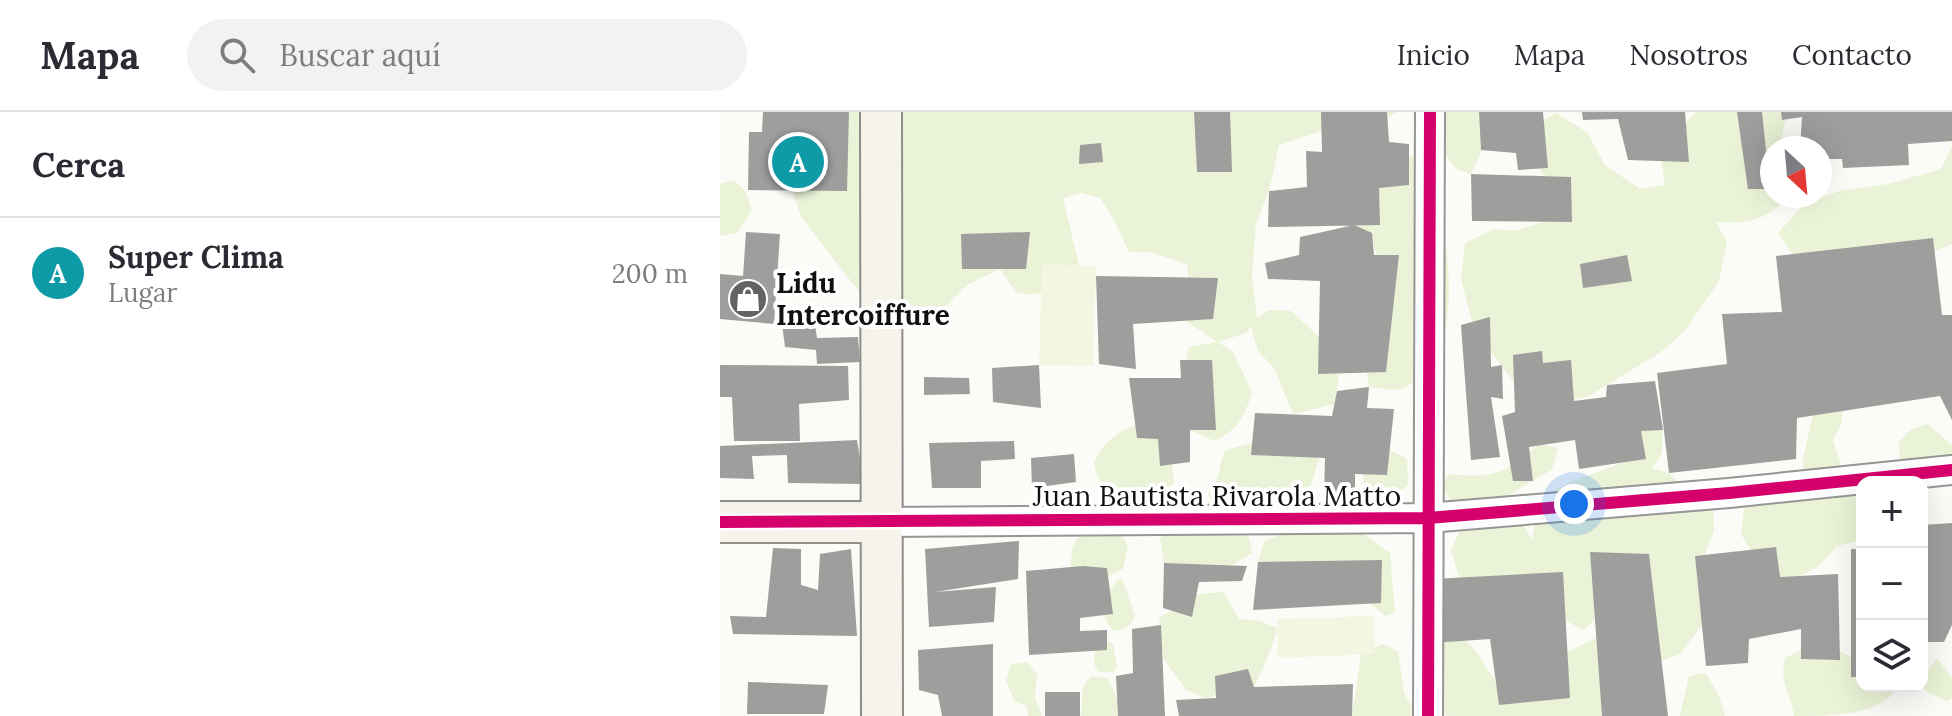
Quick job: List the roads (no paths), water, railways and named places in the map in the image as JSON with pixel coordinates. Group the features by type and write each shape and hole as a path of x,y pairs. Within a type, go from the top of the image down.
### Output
{"street":[{"path":"881,112 882,716"},
{"path":"1428,716 1430,112"},
{"name":"Juan Bautista Rivarola Matto","path":"720,522 1428,518 1729,493 1952,470"}],"place":[{"name":"Super Clima","path":"798,162"},
{"name":"Lidu Intercoiffure","path":"748,299"}]}
